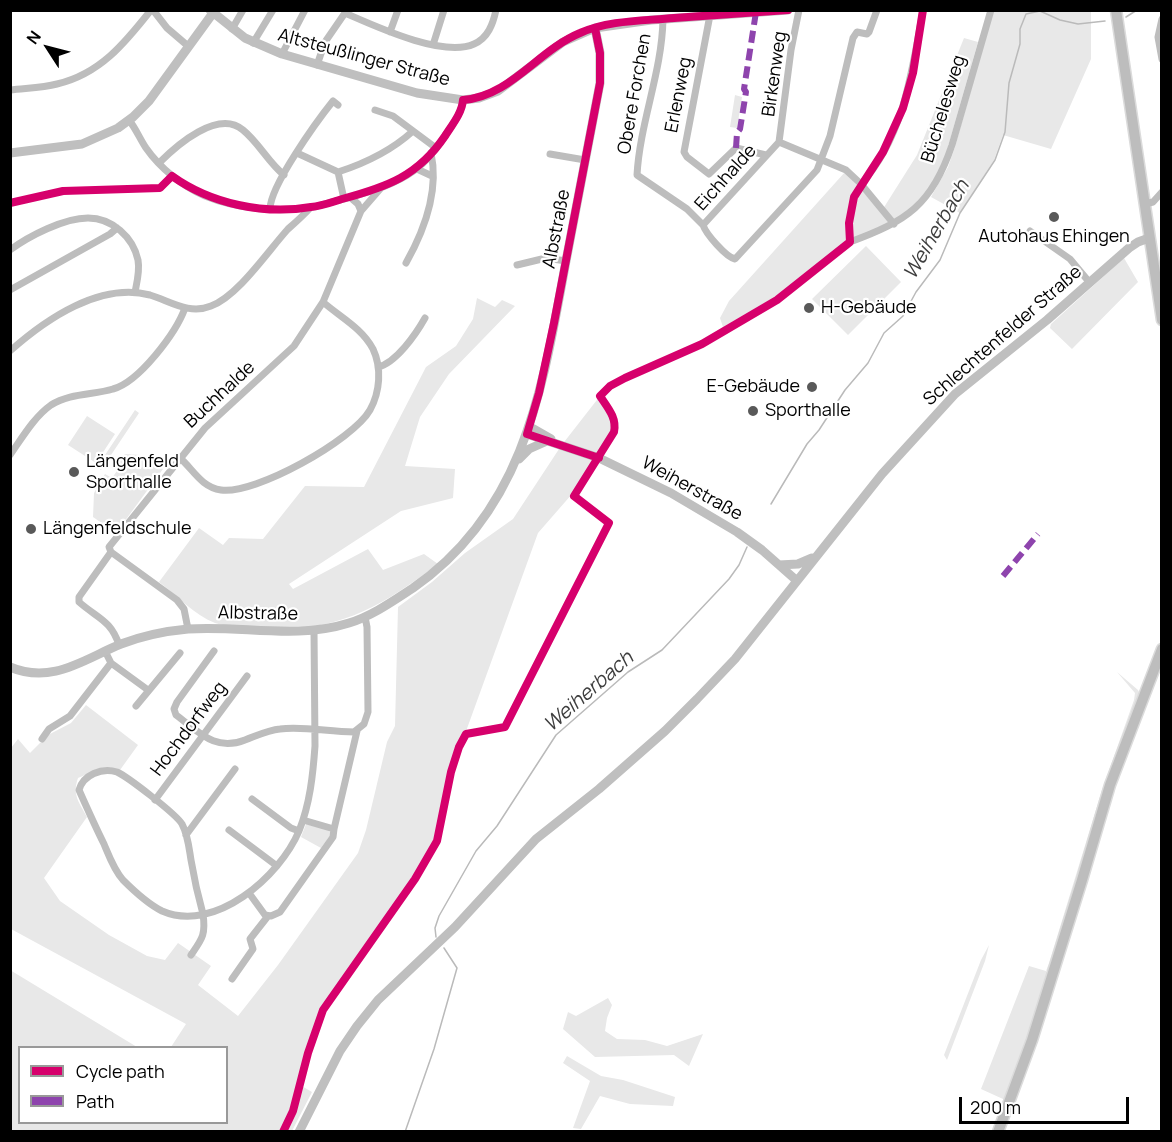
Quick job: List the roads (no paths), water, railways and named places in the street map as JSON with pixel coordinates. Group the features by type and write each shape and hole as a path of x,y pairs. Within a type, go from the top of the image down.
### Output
{"main road":[{"path":"1116,10 1161,320"},
{"path":"998,1131 1042,1008 1110,785 1161,649"}],"street":[{"path":"10,90 57,84 73,79 102,64 123,44 152,10 167,28 188,46"},
{"path":"232,29 243,10"},
{"path":"254,43 273,10"},
{"path":"282,54 304,10"},
{"path":"390,33 398,10"},
{"path":"433,45 444,10"},
{"path":"317,65 321,49 346,12 390,33 433,45 459,48 473,45 490,30 496,10"},
{"name":"Altsteußlinger Straße","path":"211,12 254,43 282,54 417,93 463,100 479,98 498,91 563,42 595,28 622,22 663,19 674,14 710,15 728,12 788,10"},
{"name":"Birkenweg","path":"780,142 791,50 799,10"},
{"path":"703,225 706,232 729,257 735,259 817,170 822,159 853,38 857,32 867,34 869,32 877,10"},
{"path":"861,184 883,152 903,108 913,73 923,10"},
{"name":"Büchelesweg","path":"850,242 894,224 913,212 930,193 945,165 991,10"},
{"path":"10,153 82,144 109,134 129,120 149,101 211,12"},
{"name":"Erlenweg","path":"710,15 684,152 709,174 736,148 766,155"},
{"name":"Obere Forchen","path":"637,175 642,137 657,75 663,19"},
{"path":"1161,19 1158,37 1161,59"},
{"name":"Albstraße","path":"10,667 30,673 56,673 143,637 188,629 286,633 345,624 365,617 395,600 442,565 492,505 515,463 528,430 549,346 601,68 595,28"},
{"path":"129,120 147,149 159,163 183,183 205,195 231,202 284,210 311,207 381,188 417,169 434,151 459,113 463,100"},
{"path":"270,209 272,198 297,153 333,101 338,105"},
{"path":"375,110 393,116 434,151"},
{"path":"159,163 204,128 225,123 244,130 284,175"},
{"path":"338,172 378,156 412,131"},
{"path":"780,142 846,170 861,184 894,224"},
{"name":"Eichhalde","path":"637,175 685,208 703,225 780,142"},
{"path":"406,263 424,226 430,201 434,151"},
{"path":"297,153 338,172 347,198 358,204 361,211"},
{"path":"550,154 585,160"},
{"path":"417,169 432,176"},
{"name":"Buchhalde","path":"111,552 109,547 117,535 179,458 223,410 294,346 323,302 361,211 381,188"},
{"path":"1145,204 1153,202 1161,192"},
{"path":"10,351 57,317 89,301 111,294 135,292 185,308 200,309 218,304 230,295 311,207"},
{"path":"284,210 288,214 289,229"},
{"path":"10,250 32,236 78,219 95,219 117,228 130,242 138,261 135,292"},
{"path":"10,290 117,228"},
{"path":"1030,231 1070,259 1090,283"},
{"name":"Schlechtenfelder Straße","path":"299,1131 340,1051 378,1000 440,943 536,839 599,789 665,731 697,699 735,659 882,474 955,394 1129,248 1149,238"},
{"name":"Albstraße","path":"518,265 546,258 566,261"},
{"path":"179,458 203,482 222,490 238,489 285,472 332,444 364,419 378,389 378,367 373,348 350,322 323,302"},
{"path":"10,455 35,421 54,404 80,394 113,389 132,381 150,361 178,322 185,308"},
{"path":"378,367 389,363 406,345 425,318"},
{"name":"Weiherstraße","path":"528,430 547,441 599,458 671,493 737,532 796,580"},
{"name":"Weiherstraße","path":"528,430 561,446"},
{"path":"515,463 529,449 547,441"},
{"path":"119,645 110,625 79,602 79,597 111,552 177,600 184,609 188,629"},
{"path":"779,565 798,564 817,554"},
{"path":"232,979 253,949 250,939 268,916 280,912 333,837 357,731 367,720 367,627 365,617"},
{"path":"191,955 203,937 205,927 203,914 186,835 183,825 175,815 119,774 107,771 85,778 79,790 113,866 124,881 162,911 179,915 203,914 220,909 249,893 277,866 289,849 303,820 314,765 314,630"},
{"path":"105,651 111,663 148,690"},
{"path":"214,651 174,709 176,715 216,744 242,742 276,729 357,731"},
{"path":"136,706 180,653"},
{"path":"42,740 49,729 70,716 111,663"},
{"name":"Hochdorfweg","path":"155,800 247,676"},
{"path":"186,835 235,769"},
{"path":"252,799 298,831"},
{"path":"303,820 334,829"},
{"path":"229,830 277,866"},
{"path":"249,893 268,916"}],"waterway":[{"name":"Weiherbach","path":"1126,17 1137,10"},
{"name":"Weiherbach","path":"771,504 807,444 845,390 868,363 884,333 903,316 916,292 940,260 960,213 995,160 1005,132 1009,83 1020,44 1020,29 1026,14 1040,11 1060,20 1078,24 1105,21"},
{"name":"Weiherbach","path":"436,937 435,928 439,916 476,851 497,826 556,735 628,672 662,650 729,579 739,565 747,547"},
{"name":"Weiherbach","path":"405,1132 434,1049 457,968 444,948"}],"place":[{"name":"Autohaus Ehingen","path":"1054,217"},
{"name":"H-Gebäude","path":"809,308"},
{"name":"E-Gebäude","path":"812,387"},
{"name":"Sporthalle","path":"753,411"},
{"name":"Längenfeld Sporthalle","path":"74,472"},
{"name":"Längenfeldschule","path":"31,529"}]}
